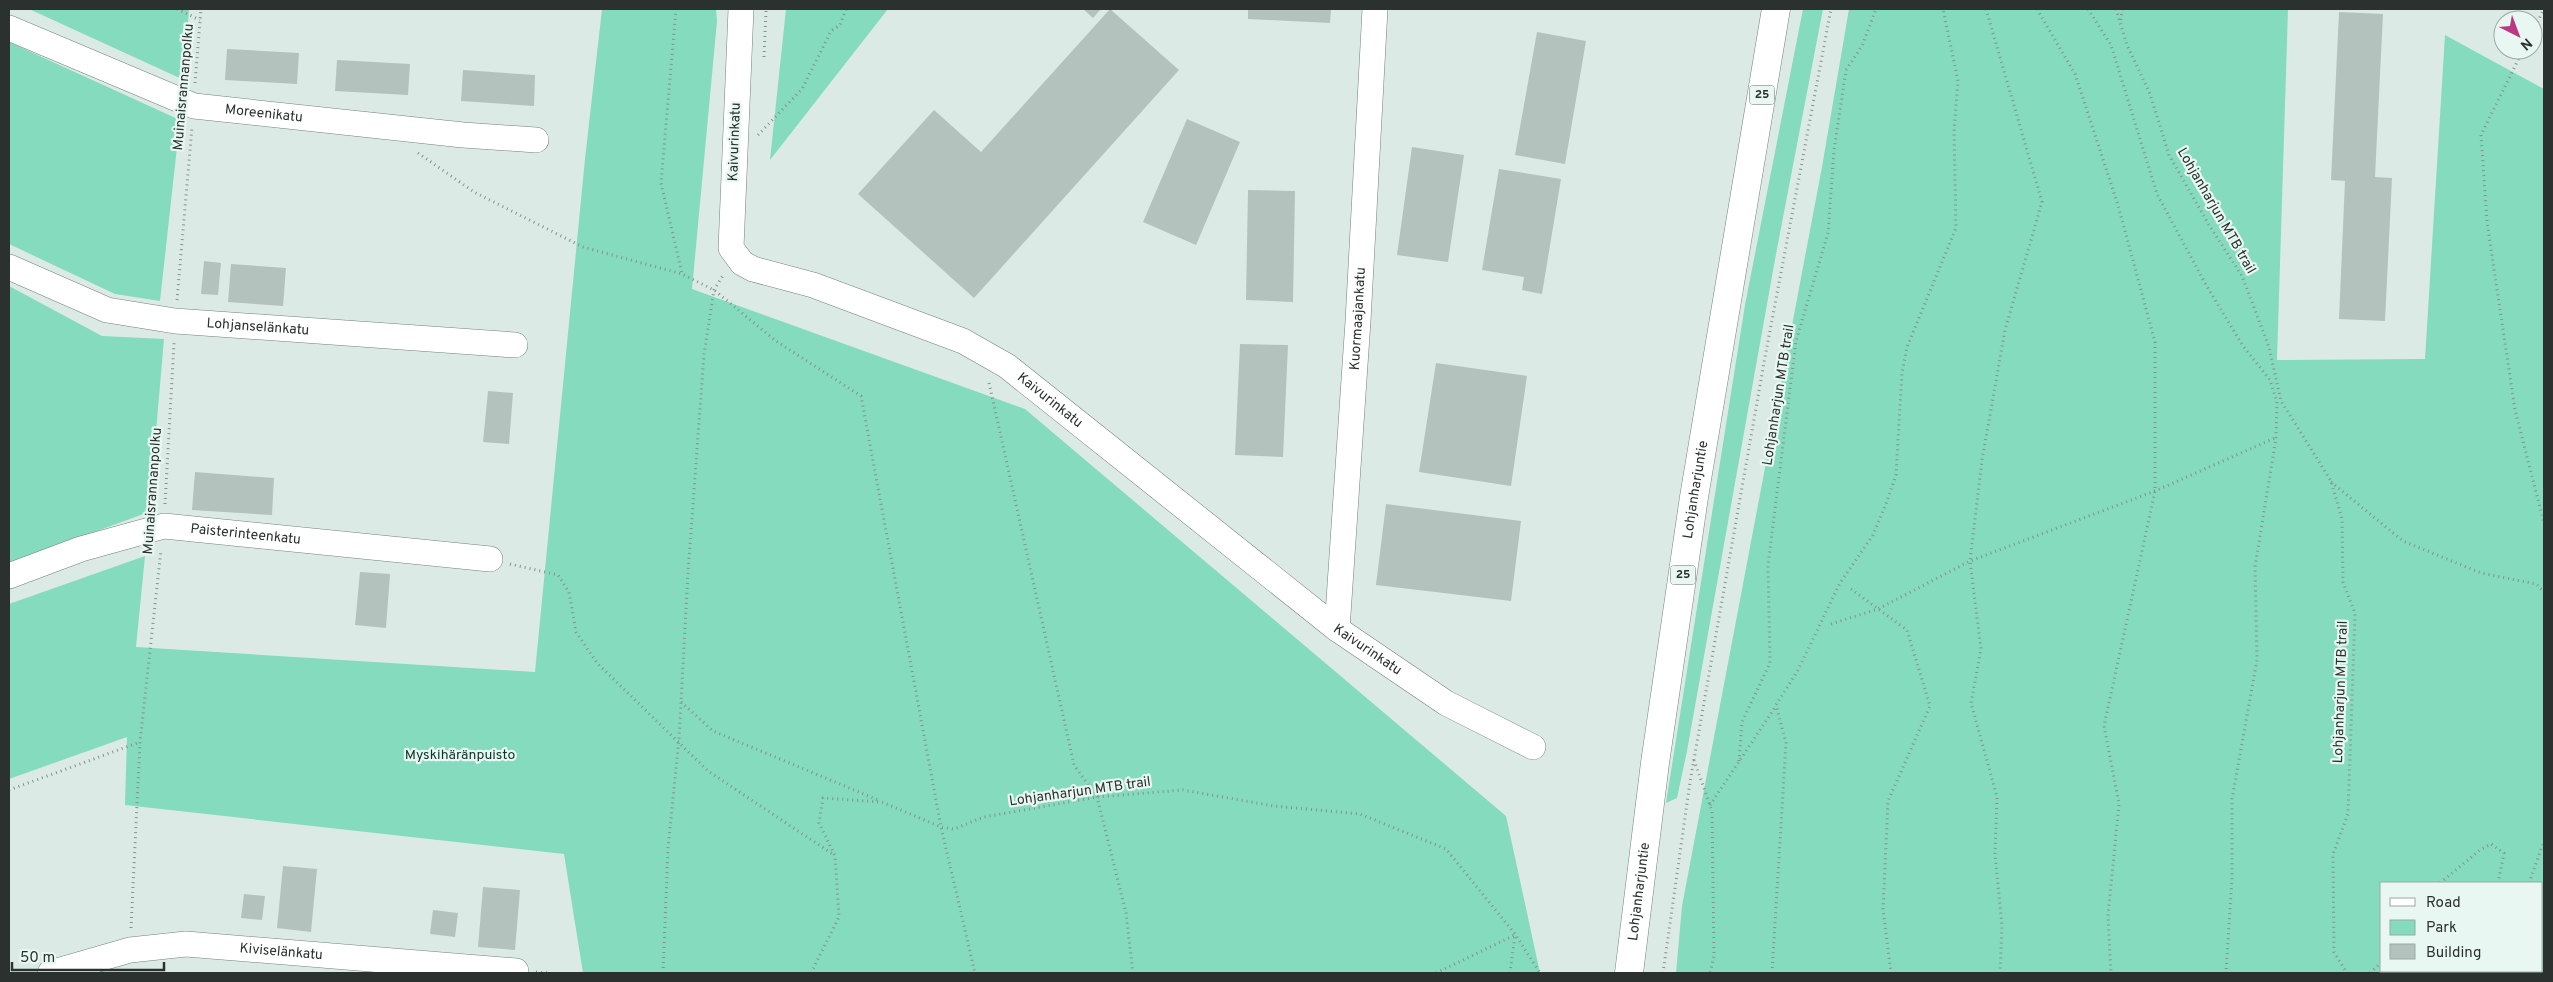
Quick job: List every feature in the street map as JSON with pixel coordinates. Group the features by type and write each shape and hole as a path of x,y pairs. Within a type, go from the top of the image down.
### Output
{"highway":[{"name":"Lohjanharjuntie","path":"1629,973 1655,763 1694,497 1748,179 1773,9"}],"street":[{"name":"Kaivurinkatu","path":"741,9 731,248 742,263 753,269 814,285 983,350 1007,366 1337,629 1446,703 1533,747"},
{"name":"Kuormaajankatu","path":"1337,629 1358,321 1375,9"},
{"name":"Moreenikatu","path":"9,28 194,106 463,135 536,140"},
{"name":"Lohjanselänkatu","path":"9,267 107,310 175,321 515,344"},
{"name":"Paisterinteenkatu","path":"9,576 81,549 164,526 490,559"},
{"name":"Kiviselänkatu","path":"50,973 130,950 186,944 516,970"}],"path":[{"path":"177,9 200,20"},
{"name":"Muinaisrannanpolku","path":"130,950 140,742 164,526 175,321 201,9"},
{"path":"676,9 661,183 682,274"},
{"path":"756,136 802,89 831,31 840,25 846,9"},
{"path":"1663,973 1694,759 1765,357 1831,9"},
{"name":"Lohjanharjun MTB trail","path":"1739,761 1742,722 1770,663 1768,565 1796,341 1828,233 1834,150 1846,70 1862,46 1876,9"},
{"path":"1710,805 1798,670 1840,583 1873,535 1896,475 1902,373 1907,347 1956,228 1954,132 1958,81 1943,9"},
{"path":"1986,9 2042,202 2005,330 1982,460 1970,561 1982,649 1971,703 1997,797 1995,854 2002,926 2000,973"},
{"path":"2036,9 2075,74 2118,205 2155,342 2155,491 2104,726 2119,804 2108,916 2111,973"},
{"path":"2088,9 2111,44 2157,194 2206,285 2243,346 2270,380 2277,402 2276,438 2255,567 2257,660 2232,799 2232,878 2226,973"},
{"name":"Lohjanharjun MTB trail","path":"2116,9 2126,45 2150,94 2169,155 2209,225 2242,276 2269,347 2281,401 2331,481 2342,518 2343,582 2355,613 2348,814 2333,854 2334,952 2347,973"},
{"path":"2120,23 2122,9"},
{"path":"2518,60 2481,136 2487,222 2515,410 2544,523"},
{"path":"410,148 474,192 583,247 682,274 714,290 776,340 861,396 941,827 975,973"},
{"path":"663,973 668,848 681,702 704,354 714,290 735,255"},
{"path":"983,350 1074,765 1097,798 1126,913 1133,973"},
{"path":"1831,624 1878,608 1970,561 2155,491 2276,438"},
{"path":"2331,481 2403,541 2481,573 2536,584 2544,592"},
{"path":"490,559 558,575 569,592 576,632 597,663 708,771 835,856"},
{"path":"1850,589 1907,630 1930,706 1888,802 1883,909 1891,973"},
{"path":"681,702 713,731 882,802"},
{"path":"1772,973 1786,743 1776,706"},
{"path":"9,790 140,742"},
{"path":"1694,759 1712,811 1714,956 1709,973"},
{"name":"Lohjanharjun MTB trail","path":"811,973 838,917 835,856 819,823 823,798 882,802 941,827 954,829 984,817 1097,798 1183,790 1274,806 1360,814 1446,849 1515,934 1540,973"},
{"path":"2529,882 2544,841"},
{"path":"2441,882 2480,850 2491,844 2504,853 2498,882"},
{"path":"1436,973 1515,934"},
{"path":"1510,973 1515,934"},
{"path":"2370,973 2380,964"}],"green space":[{"path":"29,9 189,9 184,80"},
{"name":"Myskihäränpuisto","path":"602,9 716,9 717,21 692,289 1025,409 1506,816 1540,973 583,973 564,854 125,805 127,737 9,779 9,604 145,556 136,647 535,672 585,159"},
{"path":"786,9 888,9 770,160"},
{"path":"1803,9 1823,9 1776,254 1687,751 1677,798 1666,803 1745,305"},
{"path":"1849,9 2288,9 2277,360 2425,359 2445,35 2544,89 2544,973 1676,973 1682,906 1822,167"},
{"path":"9,42 180,120 160,301 115,294 9,244"},
{"path":"9,286 102,336 164,339 149,512 9,563"}],"building":[{"path":"1083,9 1101,9 1093,18"},
{"path":"1110,9 1179,70 974,298 858,194 934,110 981,152"},
{"path":"1248,9 1331,9 1330,23 1248,19"},
{"path":"2339,12 2383,14 2375,177 2392,178 2385,321 2339,319 2345,181 2331,180"},
{"path":"1537,32 1586,41 1565,164 1515,155"},
{"path":"227,49 299,53 297,84 225,80"},
{"path":"337,60 410,64 408,95 335,91"},
{"path":"463,70 535,75 534,106 461,101"},
{"path":"1187,119 1240,142 1196,245 1143,222"},
{"path":"1412,147 1464,155 1448,262 1397,255"},
{"path":"1499,169 1561,179 1542,294 1522,290 1524,277 1482,270"},
{"path":"1248,190 1295,191 1293,302 1246,300"},
{"path":"204,261 221,263 218,295 201,294"},
{"path":"231,264 286,268 283,306 228,302"},
{"path":"1240,344 1288,345 1283,457 1235,455"},
{"path":"1436,363 1527,376 1511,486 1419,472"},
{"path":"488,391 513,393 509,444 483,442"},
{"path":"195,472 274,478 272,515 192,510"},
{"path":"1386,504 1521,521 1511,601 1376,585"},
{"path":"360,572 390,574 386,628 355,625"},
{"path":"283,866 317,869 311,932 277,928"},
{"path":"483,887 520,890 515,950 478,947"},
{"path":"244,894 265,896 262,920 241,918"},
{"path":"433,910 458,913 455,937 430,934"}]}
